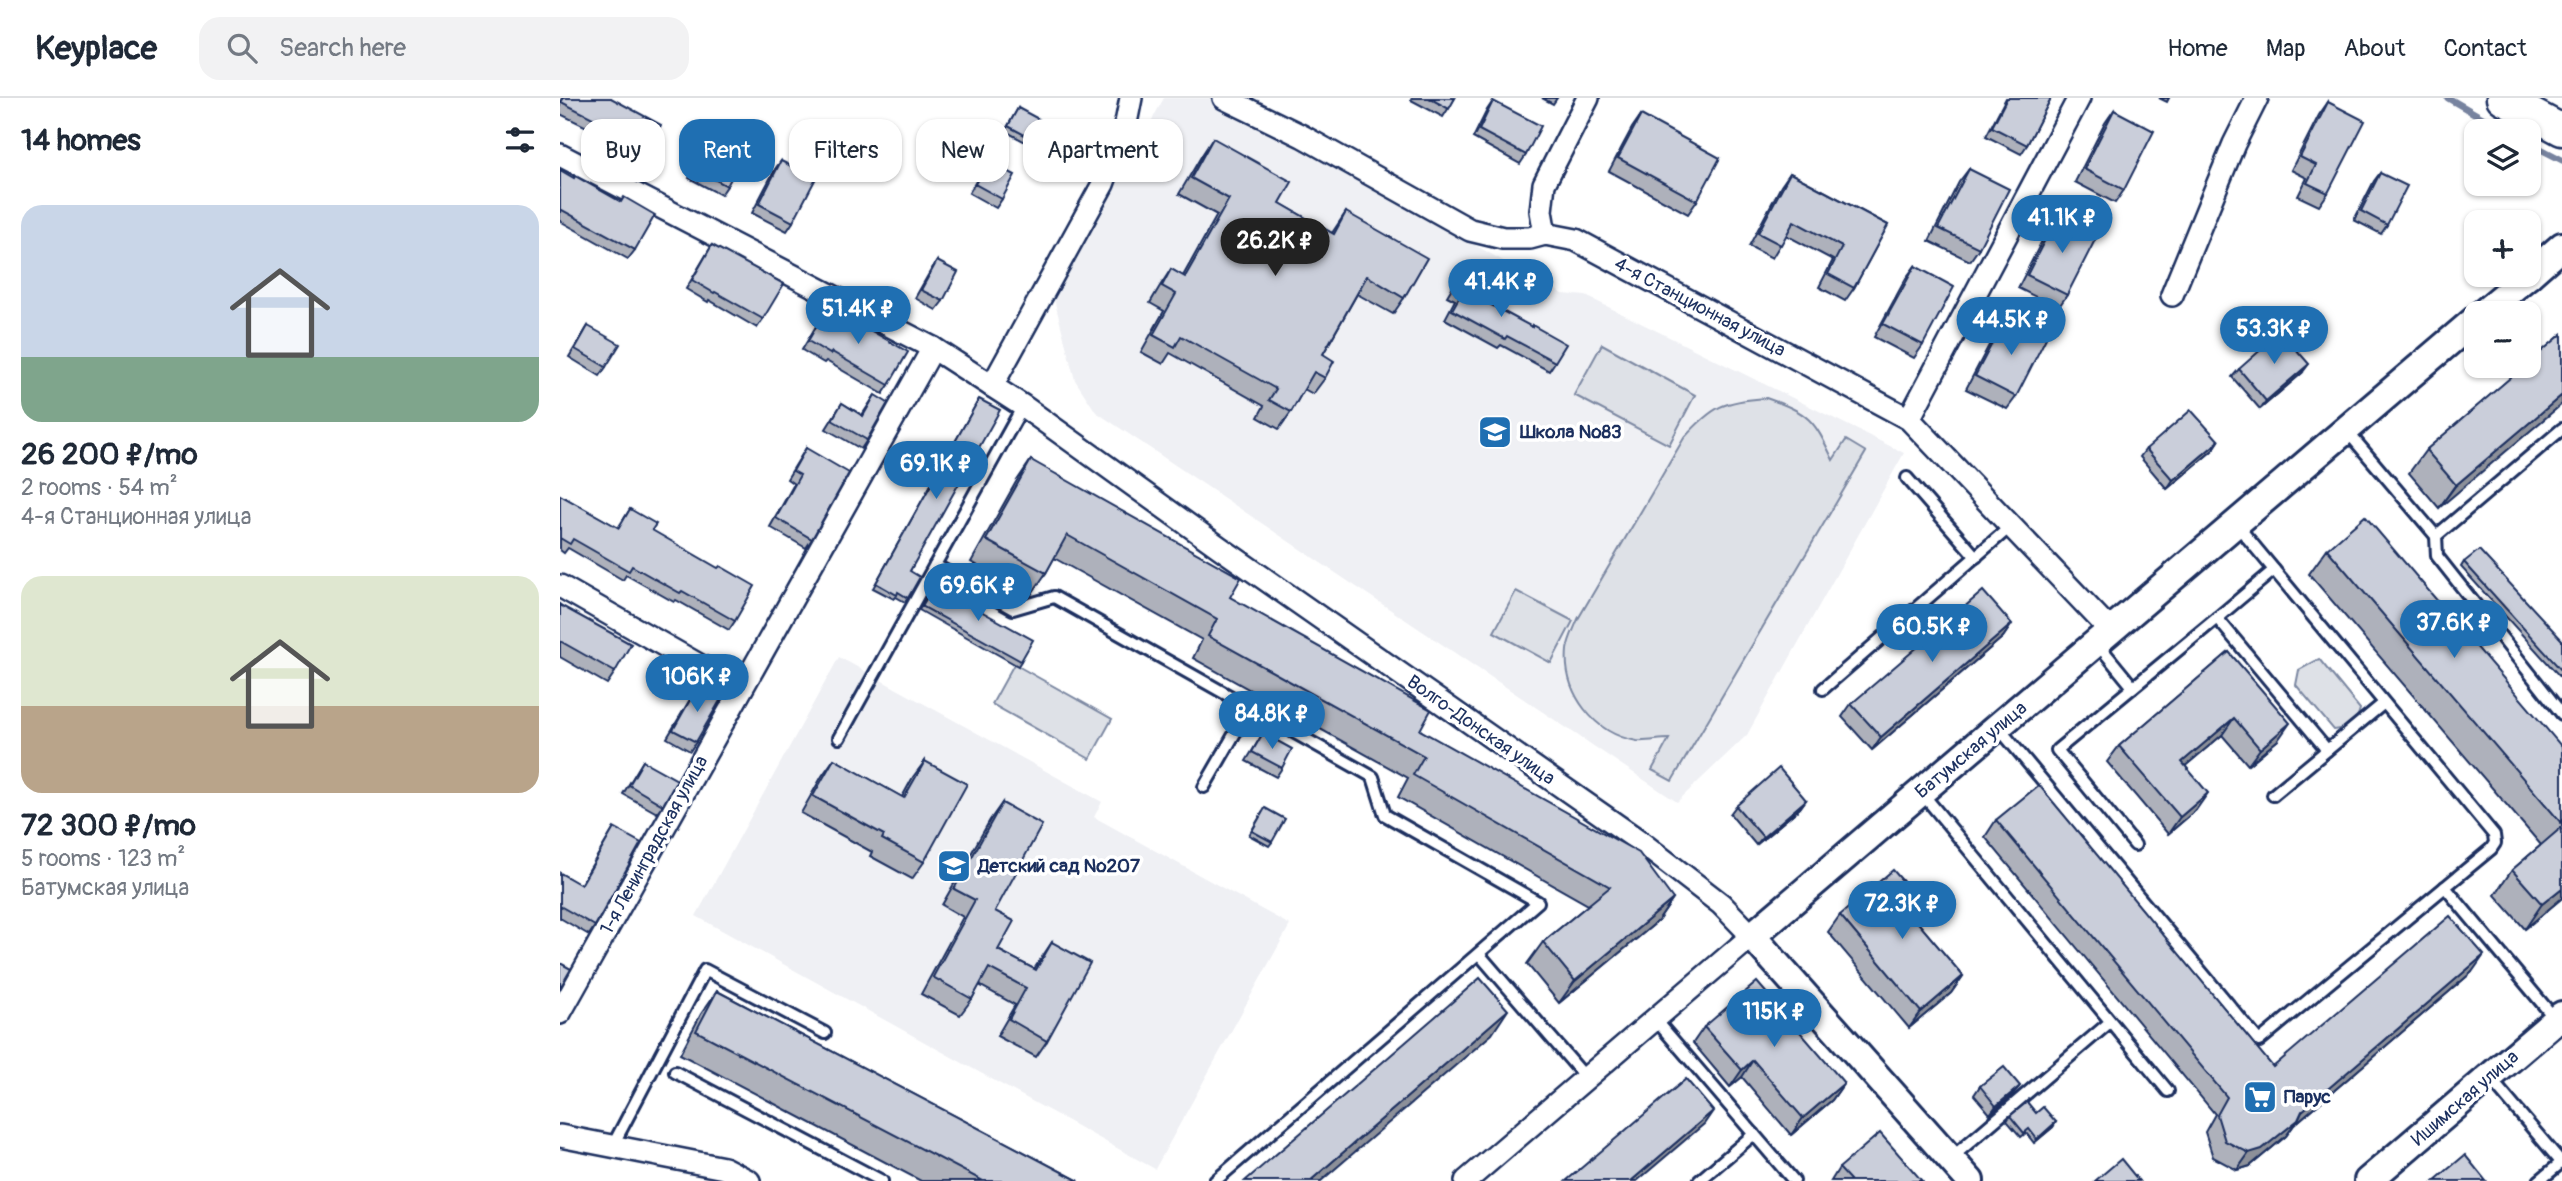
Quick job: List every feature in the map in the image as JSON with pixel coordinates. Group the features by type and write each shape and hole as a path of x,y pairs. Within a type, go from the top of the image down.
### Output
{"main road":[{"path":"2502,98 2562,130"}],"street":[{"path":"992,386 1103,184 1126,123 1131,98"},
{"name":"4-я Станционная улица","path":"1224,98 1302,135 1470,230 1503,238 1530,238 1545,233 1576,240 1909,419 2011,526 2104,636"},
{"path":"1545,233 1541,211 1544,184 1588,98"},
{"path":"1909,419 2079,98"},
{"path":"2172,295 2234,144 2257,98"},
{"name":"Волго-Донская улица","path":"560,155 933,348 1023,406 1219,547 1637,839 1721,904 1970,1181"},
{"path":"2541,264 2562,246"},
{"path":"2498,301 2514,287"},
{"name":"Батумская улица","path":"1466,1181 2464,329"},
{"name":"1-я Ленинградская улица","path":"560,1013 933,348"},
{"path":"560,586 741,689"},
{"name":"Ишимская улица","path":"2368,1181 2559,1018"},
{"path":"560,1136 749,1181"}],"lane":[{"path":"839,738 1023,406"},
{"path":"2436,536 2562,429"},
{"path":"2346,430 2436,536 2437,556 2562,714"},
{"path":"1907,478 1976,557"},
{"path":"1998,727 2259,1041 2491,849 2495,843 2494,835 2236,524"},
{"path":"1823,689 2011,526"},
{"path":"935,565 1013,609 1054,597 1250,706 1373,777 1385,816 1538,902 1216,1181"},
{"path":"2135,845 2057,750 2274,570"},
{"path":"2217,618 2327,750"},
{"path":"2104,636 2133,687"},
{"path":"2273,795 2384,703"},
{"path":"1204,787 1250,706"},
{"path":"1921,792 2168,1091"},
{"path":"2445,887 2559,1018"},
{"path":"1479,954 1586,1078"},
{"path":"612,1147 705,970 825,1033"},
{"path":"1655,1019 1794,1181"},
{"path":"1950,1159 2110,1022"},
{"path":"675,1072 883,1181"},
{"path":"2490,1077 2562,1162 2539,1181"},
{"path":"1699,1181 1754,1134"}],"shaded area":[{"name":"Школа №83","path":"1164,98 1210,98 1563,294 1586,296 1904,453 1747,735 1677,802 1096,412 1075,380 1054,299 1118,182 1183,182 1183,119 1153,119"},
{"path":"1602,344 1695,395 1669,445 1574,395"},
{"path":"1766,398 1792,408 1808,419 1821,435 1833,460 1846,440 1866,452 1672,781 1652,770 1669,739 1637,741 1621,737 1607,730 1584,709 1570,681 1567,666 1568,646 1578,619 1684,438 1720,407 1739,401"},
{"path":"1516,591 1573,621 1551,663 1494,632"},
{"name":"Детский сад №207","path":"839,657 1102,802 1094,817 1290,925 1155,1169 696,916"},
{"path":"2319,659 2360,709 2354,721 2343,728 2334,730 2296,685 2299,670"},
{"path":"1014,664 1112,719 1090,759 992,704"}],"building":[{"path":"564,98 611,98 650,119 595,119 561,102"},
{"path":"1429,98 1455,98 1449,109"},
{"path":"2007,98 2051,98 2027,145 1992,127"},
{"path":"1493,101 1541,126 1526,155 1479,130"},
{"path":"2328,102 2365,121 2328,193 2307,183 2316,165 2300,157"},
{"path":"1018,108 1038,119 1023,119 1023,134 1009,124"},
{"path":"2114,110 2154,131 2124,190 2084,169"},
{"path":"1641,115 1720,158 1697,201 1618,158"},
{"path":"1213,138 1292,182 1280,203 1334,234 1346,212 1427,258 1404,298 1367,276 1323,354 1334,361 1325,378 1314,372 1291,412 1269,400 1276,389 1181,336 1175,347 1153,335 1176,294 1162,286 1171,269 1185,277 1229,199 1191,178"},
{"path":"781,161 789,165 789,182 814,182 793,222 759,204 770,182 775,182 775,173"},
{"path":"1969,169 2009,189 1979,248 1938,228"},
{"path":"560,170 621,202 624,197 655,215 635,250 560,209"},
{"path":"1009,172 1015,175 1002,199 975,184 1009,182"},
{"path":"1790,173 1888,225 1854,288 1828,274 1842,247 1794,221 1781,245 1758,233"},
{"path":"2380,173 2407,186 2387,225 2361,211"},
{"path":"2057,216 2097,236 2067,295 2027,275"},
{"path":"712,245 784,284 763,319 692,280"},
{"path":"937,261 958,272 943,301 921,290"},
{"path":"1915,266 1954,287 1923,345 1883,324"},
{"path":"1462,271 1492,287 1484,301 1566,344 1555,362 1452,310 1462,292 1453,287"},
{"path":"828,306 908,352 889,385 808,341"},
{"path":"2006,317 2046,338 2016,397 1975,376"},
{"path":"588,326 620,344 606,367 575,349"},
{"path":"2281,332 2309,364 2266,401 2239,369"},
{"path":"2562,334 2562,395 2456,485 2426,450 2510,378 2541,378 2541,352"},
{"path":"875,395 888,403 867,440 832,420 842,403 863,416"},
{"path":"979,399 1000,410 910,571 920,577 908,598 898,592 897,595 876,583"},
{"path":"2191,410 2219,441 2173,480 2146,449"},
{"path":"806,448 849,473 812,539 776,518 800,475 793,471"},
{"path":"1031,460 1241,578 1230,597 1431,710 1420,730 1639,853 1673,899 1575,981 1543,942 1610,887 1413,775 1424,756 1208,636 1217,619 1067,535 1046,573 986,540"},
{"path":"560,495 619,528 630,509 656,524 652,530 755,586 735,621 632,566 629,571 573,539 570,544 560,538"},
{"path":"2365,516 2562,747 2562,824 2327,549"},
{"path":"2479,550 2562,640 2562,671 2464,562"},
{"path":"934,585 1033,640 1021,661 922,606"},
{"path":"1983,591 2012,624 1881,737 1851,704"},
{"path":"560,605 631,644 615,672 560,641"},
{"path":"2229,652 2290,723 2260,749 2234,718 2182,762 2208,793 2180,817 2119,746"},
{"path":"698,686 721,699 696,742 673,730"},
{"path":"1263,733 1292,749 1282,768 1252,752"},
{"path":"834,759 904,798 925,761 967,784 924,862 882,839 884,835 813,796"},
{"path":"643,761 677,780 663,805 629,785"},
{"path":"1779,768 1806,800 1763,837 1736,806"},
{"path":"2039,785 2273,1067 2450,916 2484,955 2302,1111 2298,1120 2262,1149 2249,1153 2225,1141 2217,1115 2227,1097 1996,820"},
{"path":"1002,803 1042,825 995,911 1014,921 998,950 1036,970 1052,942 1090,963 1047,1041 1009,1019 1026,988 989,968 972,999 933,977 975,900 954,889"},
{"path":"1265,808 1285,819 1272,842 1252,831"},
{"path":"2562,827 2562,888 2542,904 2512,870"},
{"path":"614,828 641,843 595,926 560,906 560,873 581,885"},
{"path":"1893,870 1927,909 1915,919 1963,976 1921,1012 1840,915"},
{"path":"560,963 571,969 560,988"},
{"path":"1480,978 1508,1010 1310,1181 1245,1181"},
{"path":"1757,982 1844,1083 1803,1118 1753,1060 1742,1070 1704,1027"},
{"path":"717,991 1079,1181 983,1181 696,1031"},
{"path":"2004,1067 2020,1086 1996,1106 1980,1086"},
{"path":"1686,1079 1713,1111 1631,1181 1566,1181"},
{"path":"2027,1102 2036,1113 2043,1107 2056,1122 2037,1139 2029,1129 2024,1133 2010,1116"},
{"path":"1880,1133 1922,1181 1851,1181 1839,1168"},
{"path":"2465,1155 2486,1181 2434,1181"},
{"path":"2121,1159 2139,1181 2095,1181"}],"waterway":[{"path":"2448,98 2484,119"},
{"path":"2541,149 2562,160"}],"place":[{"name":"Школа №83","path":"1495,432"},
{"name":"Детский сад №207","path":"954,866"},
{"name":"Парус","path":"2260,1097"}]}
